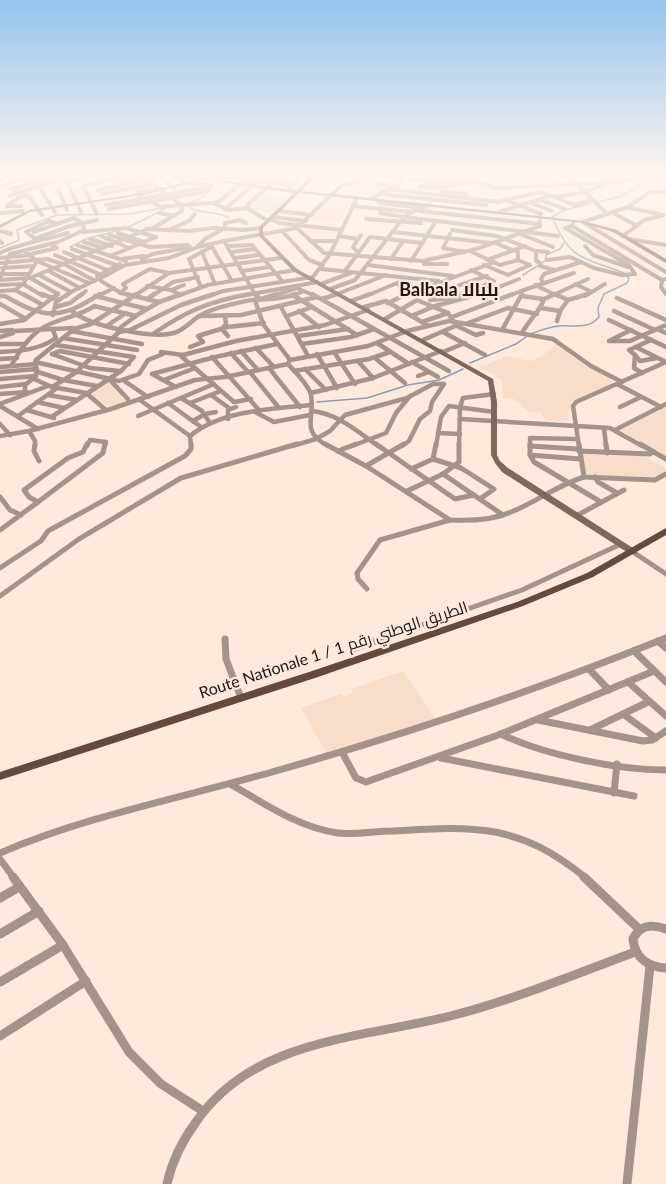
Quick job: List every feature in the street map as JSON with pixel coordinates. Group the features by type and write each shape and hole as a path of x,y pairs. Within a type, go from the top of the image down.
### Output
{"main road":[{"name":"Route Nationale 1 / الطريق الوطني رقم 1","path":"0,776 520,604 590,575 666,531"}],"street":[{"path":"5,231 11,234"},
{"path":"28,231 36,243"},
{"path":"0,263 58,231"},
{"path":"63,231 78,234"},
{"path":"89,283 56,268 8,258 1,253 17,245 51,244 90,231"},
{"path":"124,231 150,239"},
{"path":"1,274 39,275 124,240 139,231"},
{"path":"110,256 156,237 148,231"},
{"path":"159,302 120,293 101,281 101,278 129,264 182,254 219,231"},
{"path":"198,288 198,278 189,259 224,240 260,231"},
{"path":"261,231 281,258 295,270 491,380 494,394 494,455 497,462 543,495 666,574"},
{"path":"267,231 286,231"},
{"path":"302,231 319,249 330,254 411,261 437,259 525,232"},
{"path":"318,231 358,238 423,243"},
{"path":"320,231 339,235"},
{"path":"315,280 341,231"},
{"path":"411,261 430,231"},
{"path":"451,231 443,248 467,251 500,266 518,260 530,265 511,275 484,265"},
{"path":"460,231 506,238 537,253 554,270"},
{"path":"520,231 558,236"},
{"path":"537,253 536,261 539,264 568,256 594,268 628,276 635,274 631,267 572,231"},
{"path":"577,234 589,231"},
{"path":"599,231 666,272"},
{"path":"614,231 665,260"},
{"path":"623,236 630,231"},
{"path":"283,232 311,262 322,267 337,271 439,281"},
{"path":"321,240 325,232"},
{"path":"330,289 355,280 393,232 493,243 518,252 518,260"},
{"path":"584,232 664,279 660,284 666,294"},
{"path":"36,243 68,233"},
{"path":"118,233 144,242"},
{"path":"519,234 553,247"},
{"path":"109,235 137,245 157,247 212,245"},
{"path":"310,241 339,235"},
{"path":"540,235 551,241"},
{"path":"101,236 129,248"},
{"path":"211,236 224,240 228,246 258,301 257,311 311,394 310,430 316,439 366,466 450,520"},
{"path":"358,238 365,243"},
{"path":"356,255 353,247 358,238"},
{"path":"345,271 368,238"},
{"path":"90,239 122,251"},
{"path":"629,239 666,245"},
{"path":"391,259 403,241"},
{"path":"84,242 117,253"},
{"path":"603,250 637,243"},
{"path":"51,244 57,248"},
{"path":"228,246 248,244 283,282"},
{"path":"78,245 126,261"},
{"path":"212,245 232,281"},
{"path":"121,260 198,246"},
{"path":"388,303 525,246"},
{"path":"585,246 593,255 631,267 665,260"},
{"path":"157,247 160,253"},
{"path":"482,247 502,255"},
{"path":"0,258 31,255 57,248 72,249 117,265"},
{"path":"1,274 35,264 72,249"},
{"path":"231,252 255,249"},
{"path":"302,252 319,249"},
{"path":"177,250 182,254"},
{"path":"23,251 31,255 35,264 75,289"},
{"path":"64,252 107,270"},
{"path":"202,252 215,284"},
{"path":"537,253 548,252"},
{"path":"55,255 99,274"},
{"path":"99,274 126,261 150,255"},
{"path":"235,258 259,255"},
{"path":"1,274 8,258"},
{"path":"120,293 126,288 123,284 152,269 169,273 281,258"},
{"path":"47,259 65,265 94,281"},
{"path":"543,282 541,279 544,274 581,262"},
{"path":"534,285 568,300 583,297 603,284 547,263"},
{"path":"1,299 23,284 35,264"},
{"path":"417,270 422,264 447,264"},
{"path":"368,265 453,276"},
{"path":"242,271 269,267"},
{"path":"594,268 595,271 608,278"},
{"path":"122,327 136,315 179,294 215,284 295,270"},
{"path":"411,316 494,281 471,270"},
{"path":"279,298 337,271"},
{"path":"0,405 52,387 84,366 120,332 130,330 181,305 210,295 251,287 315,280 354,272"},
{"path":"24,391 36,370 41,354 71,331 94,322 169,273"},
{"path":"423,340 443,332 455,320 484,304 522,293 534,285 574,273"},
{"path":"53,322 52,313 55,304 75,289 100,278 97,276 99,274"},
{"path":"39,275 75,289 147,309"},
{"path":"138,275 144,277"},
{"path":"199,316 225,316 287,306 338,294 386,275"},
{"path":"29,276 65,296"},
{"path":"397,284 428,295 463,286 487,276"},
{"path":"147,299 159,289 173,282 198,278"},
{"path":"351,301 409,278"},
{"path":"150,279 156,280"},
{"path":"430,300 454,299 481,293 519,279"},
{"path":"506,283 522,293 543,299 588,279"},
{"path":"376,280 389,287"},
{"path":"183,282 198,288 228,307"},
{"path":"171,290 183,282"},
{"path":"0,285 23,284 50,298 59,300"},
{"path":"574,284 590,291"},
{"path":"147,286 171,290 179,294"},
{"path":"463,286 497,299"},
{"path":"1,299 35,313 52,313 72,311 96,295 114,288"},
{"path":"153,334 175,317 189,310 243,295 297,288 449,371"},
{"path":"0,291 15,290 46,308 46,313"},
{"path":"55,307 70,303 86,291"},
{"path":"72,311 94,322 130,330 153,334 177,332 199,316 247,301 279,298 302,291"},
{"path":"502,330 522,293"},
{"path":"0,337 13,331 50,298 58,294"},
{"path":"243,295 247,301"},
{"path":"292,295 357,335"},
{"path":"279,298 287,306"},
{"path":"617,298 666,320"},
{"path":"1,299 26,320"},
{"path":"454,299 473,309"},
{"path":"522,333 529,320 537,314 543,299"},
{"path":"385,319 417,300 435,306 476,335 483,333"},
{"path":"556,321 568,300"},
{"path":"123,381 144,370 148,360 162,353 180,356 249,338 318,327 337,322 381,302 388,303 425,324 455,320"},
{"path":"85,303 136,315"},
{"path":"484,304 498,311"},
{"path":"181,305 189,310"},
{"path":"11,366 24,344 53,322 80,316 95,306"},
{"path":"405,306 418,313"},
{"path":"281,307 308,356"},
{"path":"287,316 312,307"},
{"path":"468,324 508,308 537,314"},
{"path":"540,308 560,311"},
{"path":"299,311 318,327"},
{"path":"615,311 666,333"},
{"path":"108,325 126,312"},
{"path":"222,329 226,324 225,316"},
{"path":"0,318 8,323"},
{"path":"0,436 38,429 209,378 271,368 308,356 362,347 425,324 455,320 559,341 591,366 641,397 663,405"},
{"path":"609,320 666,347"},
{"path":"195,352 190,347 203,342 198,336 222,329 264,322"},
{"path":"0,324 19,324"},
{"path":"631,330 609,341 616,344 624,343 666,325"},
{"path":"239,326 300,406"},
{"path":"0,331 41,331 81,327"},
{"path":"222,329 228,336"},
{"path":"298,336 348,329"},
{"path":"302,344 351,337 374,329"},
{"path":"53,330 58,341"},
{"path":"71,331 142,344"},
{"path":"443,332 484,355"},
{"path":"351,337 362,347"},
{"path":"640,361 629,350 651,340"},
{"path":"53,416 121,371 134,357 97,352 58,341"},
{"path":"0,352 20,351 58,341 137,350"},
{"path":"377,343 438,377"},
{"path":"296,399 355,384 465,343"},
{"path":"0,345 24,344"},
{"path":"164,380 211,358 277,344"},
{"path":"636,347 666,362"},
{"path":"202,350 231,376 251,399 257,411 273,422 311,411"},
{"path":"121,371 84,366 52,354 60,351 129,364"},
{"path":"242,351 258,370"},
{"path":"334,352 355,384"},
{"path":"294,371 375,358 390,352"},
{"path":"162,353 164,365"},
{"path":"231,353 279,408"},
{"path":"317,354 337,388"},
{"path":"635,355 634,368 642,373"},
{"path":"180,356 209,378 234,402 251,399"},
{"path":"0,360 17,358"},
{"path":"375,358 405,382"},
{"path":"634,363 657,358"},
{"path":"358,361 373,378"},
{"path":"584,477 576,439 573,406 576,402 666,362"},
{"path":"152,374 164,365 193,366"},
{"path":"0,367 11,366 75,373 123,381 148,397"},
{"path":"305,369 326,390"},
{"path":"0,379 36,370"},
{"path":"36,370 52,387 86,393 106,410"},
{"path":"0,372 36,370 63,380 98,386"},
{"path":"144,370 176,387"},
{"path":"418,376 429,372"},
{"path":"108,380 128,399"},
{"path":"0,387 26,384"},
{"path":"138,416 214,384"},
{"path":"0,596 79,539 181,478 316,439 330,430 339,419 356,411 410,396 433,384 444,384 432,402 430,411 420,419 412,437 390,454 366,466"},
{"path":"18,416 48,395 52,387"},
{"path":"0,394 24,391 31,393"},
{"path":"190,403 221,391"},
{"path":"407,491 456,466 459,462 460,406 466,397 494,394"},
{"path":"48,395 78,400"},
{"path":"211,395 229,408 236,407"},
{"path":"338,451 386,433 396,412 410,396"},
{"path":"620,407 641,397"},
{"path":"181,398 205,414 210,423"},
{"path":"433,459 439,418 453,398"},
{"path":"140,400 190,436"},
{"path":"37,402 64,408"},
{"path":"168,403 201,427"},
{"path":"0,405 38,429"},
{"path":"450,405 494,416 615,430 666,459"},
{"path":"615,430 663,405"},
{"path":"190,436 210,423 257,411 300,406 311,411 324,412 339,419 454,500 474,495"},
{"path":"228,419 229,408"},
{"path":"27,410 53,416 57,423"},
{"path":"193,421 205,414 216,412"},
{"path":"460,419 494,416"},
{"path":"0,424 10,435"},
{"path":"604,428 607,453"},
{"path":"29,431 36,444 34,451 39,461"},
{"path":"438,433 460,434"},
{"path":"1,565 40,541 48,531 185,456 191,449 190,436"},
{"path":"576,439 536,436 530,438 530,455 534,462 601,502"},
{"path":"618,441 627,437"},
{"path":"1,528 39,502 103,453 106,442 90,440 83,452 68,458 24,490 27,495 39,502"},
{"path":"530,446 607,453 650,454 653,452"},
{"path":"530,455 580,459"},
{"path":"411,469 433,459 456,466 494,489 480,499"},
{"path":"443,474 503,515"},
{"path":"368,589 358,579 357,573 380,540 450,520 466,522 503,515 518,510 567,482 584,477 655,480 666,474"},
{"path":"595,477 598,482 617,493"},
{"path":"576,516 624,490"},
{"path":"0,497 10,510 21,515"},
{"path":"352,649 493,602 563,573 621,544"},
{"path":"0,854 63,829 230,784 445,721 589,669 666,638"},
{"path":"225,639 226,659 241,698"},
{"path":"658,641 666,648"},
{"path":"634,651 666,682"},
{"path":"589,669 609,690"},
{"path":"342,752 356,778 362,782 440,758 654,671"},
{"path":"628,682 666,716"},
{"path":"590,730 648,702"},
{"path":"623,714 656,738"},
{"path":"537,720 643,741 656,738 666,731"},
{"path":"501,734 520,744 644,770 666,770"},
{"path":"440,758 634,796"},
{"path":"614,793 617,764"},
{"path":"230,784 298,820 325,831 356,833 465,827 508,833 549,851 639,928"},
{"path":"0,859 63,945 117,1034 144,1068 161,1084 203,1111"},
{"path":"0,898 19,887"},
{"path":"0,934 39,912"},
{"path":"666,929 652,925 639,928 633,939 635,952 650,966 666,969"},
{"path":"0,982 63,945"},
{"path":"166,1184 183,1141 203,1111 234,1081 251,1069 278,1057 324,1044 479,1008 635,952"},
{"path":"627,1184 650,966"},
{"path":"0,1036 86,981"}],"shaded area":[{"path":"556,344 585,365 613,379 610,385 571,402 568,421 546,420 540,412 529,412 514,399 503,398 502,380 480,368 507,356 531,361 542,356"},
{"path":"106,382 130,400 112,409 89,394"},
{"path":"666,407 666,455 621,431"},
{"path":"582,452 643,456 666,468 666,472 655,478 588,474 584,473"},
{"path":"403,671 436,719 426,726 326,752 301,708 340,694 344,697 352,693 352,689"}],"waterway":[{"path":"0,248 19,240 17,231"},
{"path":"70,247 86,239 115,231"},
{"path":"559,231 574,252 590,261 624,273"},
{"path":"523,275 545,261 546,255 560,249 564,243"},
{"path":"530,334 555,327 590,324 599,317 598,308 604,294 627,283 629,279 627,276"},
{"path":"470,363 516,344 526,337"},
{"path":"317,402 367,398 408,385 439,380 463,369"}],"district":[{"name":"Balbala بلبالا","path":"449,289"}]}
